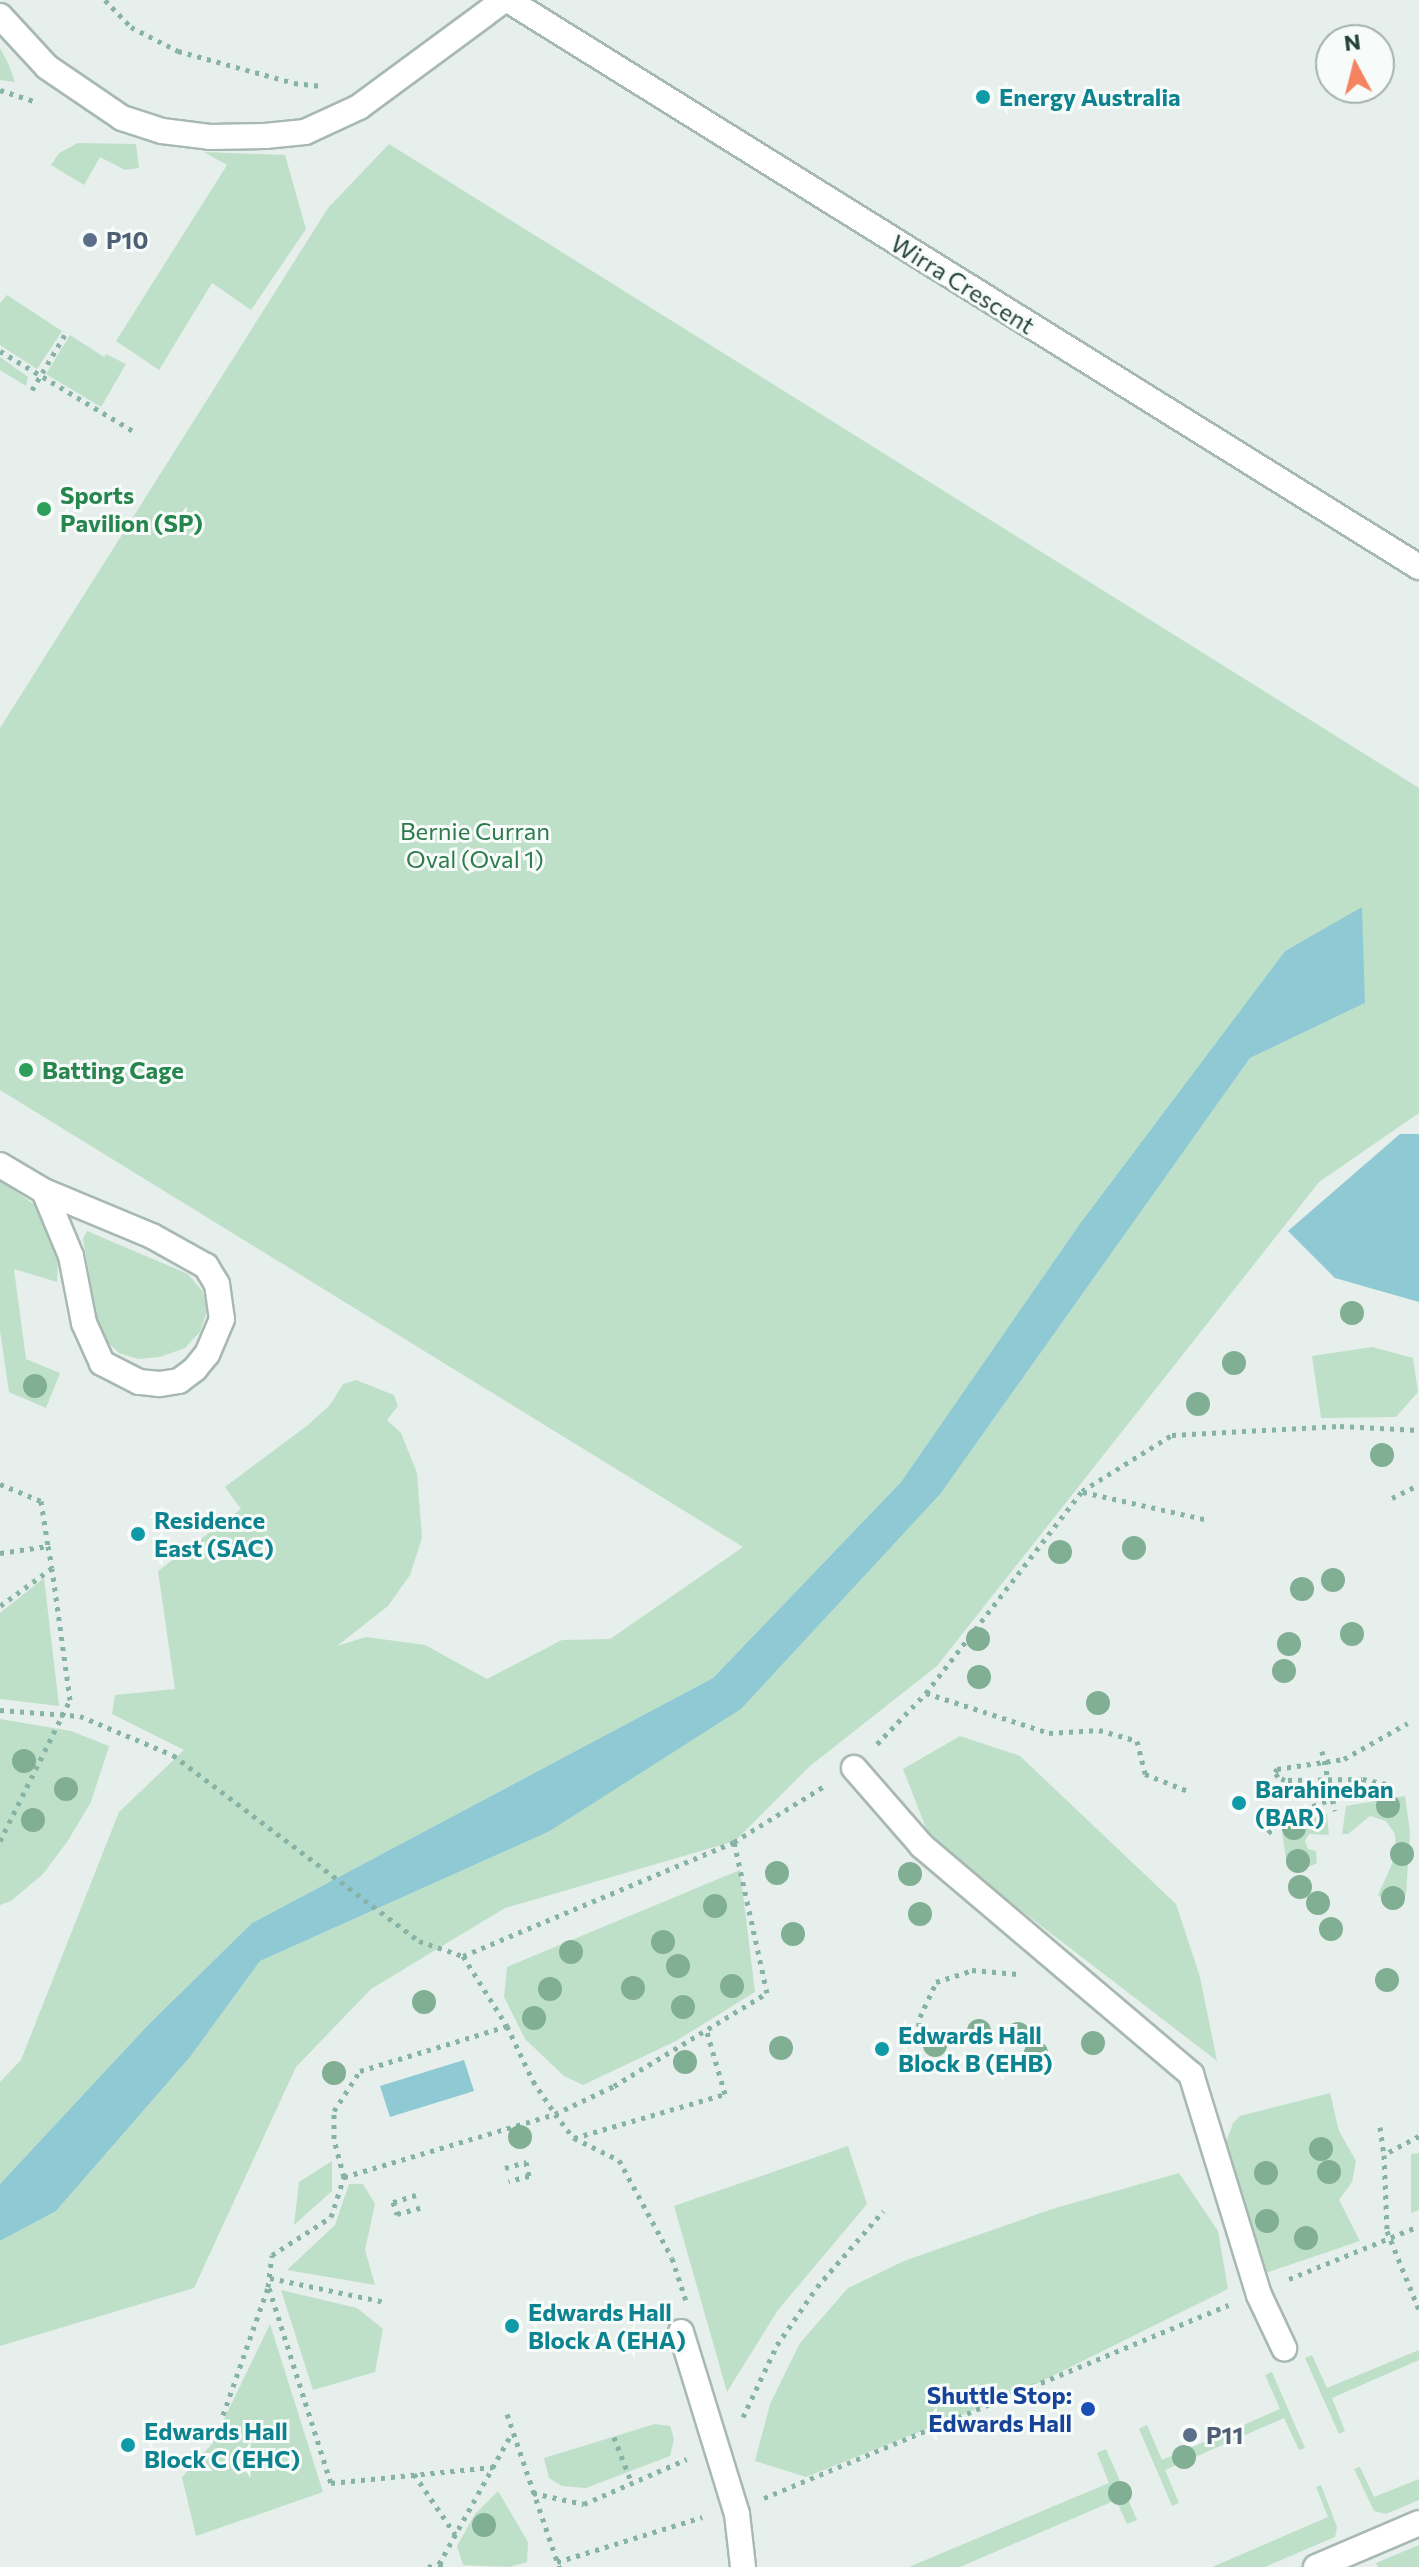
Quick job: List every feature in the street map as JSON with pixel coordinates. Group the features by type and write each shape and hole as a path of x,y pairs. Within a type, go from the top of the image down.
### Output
{"lane":[{"name":"Wirra Crescent","path":"0,16 47,67 122,118 162,131 210,137 265,136 305,132 359,107 506,0 1419,567"},
{"path":"0,1165 44,1191 152,1236 206,1266 217,1284 222,1319 207,1354 195,1369 179,1381 159,1384 139,1382 102,1363 84,1323 71,1256 44,1191"},
{"path":"854,1768 922,1846 1191,2074 1258,2291 1284,2348"},
{"path":"681,2332 735,2507 743,2567"},
{"path":"1316,2567 1419,2523"}],"path":[{"path":"105,0 131,27 178,51 294,83 334,87"},
{"path":"0,90 40,104"},
{"path":"32,390 66,333"},
{"path":"0,351 133,431"},
{"path":"463,1956 734,1842 854,1768 926,1693 1082,1491 1172,1435 1340,1426 1419,1430"},
{"path":"0,1484 41,1501 70,1700 0,1841"},
{"path":"1392,1498 1419,1485"},
{"path":"1082,1491 1181,1517 1208,1520"},
{"path":"0,1553 48,1546"},
{"path":"0,1606 52,1568"},
{"path":"926,1693 1049,1733 1099,1730 1137,1741 1145,1774 1188,1791"},
{"path":"0,1710 65,1713 129,1735 173,1755 419,1941 463,1956 507,2026 533,2081 555,2114 574,2138 619,2160 672,2258 687,2304"},
{"path":"1268,1833 1294,1813 1332,1799 1385,1789 1386,1784 1362,1779 1285,1780 1275,1772 1283,1768 1344,1759 1408,1723"},
{"path":"1322,1751 1335,1811"},
{"path":"344,2177 555,2114 614,2086 767,1993 734,1842"},
{"path":"915,2046 920,2017 936,1982 972,1970 1025,1975"},
{"path":"223,2415 268,2287 272,2255 331,2217 344,2177 334,2139 334,2111 360,2071 507,2026"},
{"path":"574,2138 725,2094 707,2032"},
{"path":"1380,2127 1390,2238 1419,2310"},
{"path":"1384,2155 1419,2136"},
{"path":"505,2168 526,2162 529,2176 509,2181"},
{"path":"416,2195 393,2202 397,2214 420,2208"},
{"path":"533,2493 584,2504 732,2439 777,2345 817,2287 883,2211"},
{"path":"507,2414 558,2564 735,2507 1065,2375 1258,2291 1419,2226"},
{"path":"270,2278 385,2302"},
{"path":"268,2287 331,2483 493,2467"},
{"path":"439,2564 513,2432"},
{"path":"614,2437 632,2484"},
{"path":"414,2474 455,2534"},
{"path":"428,2567 439,2564 447,2567"}],"green space":[{"path":"0,48 8,63 15,82 0,80"},
{"path":"78,143 136,144 139,168 125,170 100,157 84,185 51,165 59,153"},
{"name":"Bernie Curran Oval (Oval 1)","path":"389,144 1419,788 1419,1113 1319,1182 937,1666 810,1766 735,1841 505,1908 371,1989 296,2067 194,2288 0,2346 0,2241 56,2211 190,2057 260,1961 548,1832 941,1493 1250,1058 1365,1003 1361,908 1285,951 1079,1225 901,1482 713,1678 252,1923 148,2025 0,2184 0,2082 21,2060 119,1812 184,1750 112,1714 115,1695 175,1689 158,1571 241,1509 225,1487 308,1425 330,1405 343,1384 356,1380 394,1395 398,1406 387,1420 401,1433 417,1473 422,1538 410,1575 388,1606 337,1646 366,1637 425,1645 487,1679 562,1640 610,1639 743,1547 0,1090 0,728 328,208"},
{"path":"204,152 285,155 306,229 251,310 212,283 159,370 116,341 227,165"},
{"path":"7,295 62,331 37,369 0,345 0,303"},
{"path":"70,335 104,357 106,354 126,364 101,407 46,374"},
{"path":"0,357 28,377 26,386 0,370"},
{"path":"0,1180 39,1208 50,1228 58,1260 57,1282 14,1269 26,1359 60,1373 46,1408 9,1392 0,1331"},
{"path":"87,1231 188,1274 203,1292 207,1311 200,1332 185,1348 160,1357 138,1359 119,1353 106,1341 97,1319 83,1239"},
{"path":"1372,1347 1413,1358 1418,1392 1396,1417 1321,1418 1312,1356"},
{"path":"44,1578 59,1706 0,1699 0,1613"},
{"path":"0,1719 71,1731 109,1746 91,1802 67,1842 43,1874 11,1901 0,1905"},
{"path":"960,1736 1020,1756 1176,1904 1200,1977 1217,2061 931,1841 903,1769"},
{"path":"1405,1796 1410,1832 1406,1895 1399,1902 1384,1900 1378,1895 1396,1855 1395,1834 1386,1821 1370,1816 1348,1834 1342,1834 1346,1806"},
{"path":"1327,1814 1329,1835 1309,1834 1305,1841 1308,1849 1316,1851 1317,1863 1302,1870 1287,1866 1281,1825"},
{"path":"740,1870 755,1992 676,2041 583,2085 564,2076 525,2039 504,1997 507,1967"},
{"path":"1330,2093 1339,2131 1356,2161 1352,2182 1339,2200 1360,2241 1263,2274 1226,2142 1233,2123 1240,2116"},
{"path":"848,2146 867,2204 778,2310 727,2392 674,2206"},
{"path":"1419,2153 1419,2210 1411,2213 1411,2154"},
{"path":"332,2161 332,2191 294,2225 299,2182"},
{"path":"1179,2173 1218,2231 1228,2289 1024,2390 806,2477 755,2461 770,2404 800,2343 848,2288 904,2261 1052,2209"},
{"path":"349,2184 363,2184 375,2204 365,2250 375,2285 287,2270 335,2225"},
{"path":"281,2290 357,2308 383,2329 375,2372 313,2390"},
{"path":"270,2324 323,2492 196,2536 182,2477 212,2444"},
{"path":"1419,2350 1419,2360 1332,2398 1345,2431 1339,2434 1305,2358 1312,2355 1327,2388"},
{"path":"1272,2372 1305,2448 1299,2450 1284,2418 1165,2470 1179,2503 1172,2506 1139,2429 1147,2425 1162,2460 1176,2454 1280,2409 1265,2375"},
{"path":"655,2424 670,2426 674,2439 670,2456 586,2488 562,2486 549,2478 544,2458"},
{"path":"1106,2449 1137,2520 1127,2524 1116,2500 960,2567 909,2567 1109,2483 1097,2453"},
{"path":"1360,2467 1374,2497 1419,2479 1419,2500 1386,2514 1374,2511 1354,2469"},
{"path":"1321,2485 1337,2527 1335,2537 1265,2567 1212,2567 1328,2517 1316,2487"},
{"path":"498,2491 528,2542 527,2562 509,2567 463,2565 457,2546 475,2514"},
{"path":"1419,2545 1419,2567 1378,2567 1376,2563"}],"water":[{"path":"1362,907 1365,1003 1250,1058 941,1493 741,1709 548,1832 260,1961 190,2057 56,2211 0,2241 0,2184 148,2025 252,1923 713,1678 901,1482 1079,1225 1285,951"},
{"path":"1400,1134 1419,1134 1419,1302 1335,1278 1288,1231"},
{"path":"464,2060 474,2091 390,2117 380,2086"}],"place":[{"name":"Energy Australia","path":"983,97"},
{"name":"P10","path":"90,240"},
{"name":"Sports Pavilion (SP)","path":"44,509"},
{"name":"Batting Cage","path":"26,1070"},
{"name":"Residence East (SAC)","path":"138,1534"},
{"name":"Barahineban (BAR)","path":"1239,1803"},
{"name":"Edwards Hall Block B (EHB)","path":"882,2049"},
{"name":"Edwards Hall Block A (EHA)","path":"512,2326"},
{"name":"Shuttle Stop: Edwards Hall","path":"1088,2409"},
{"name":"P11","path":"1190,2435"},
{"name":"Edwards Hall Block C (EHC)","path":"128,2445"}]}
